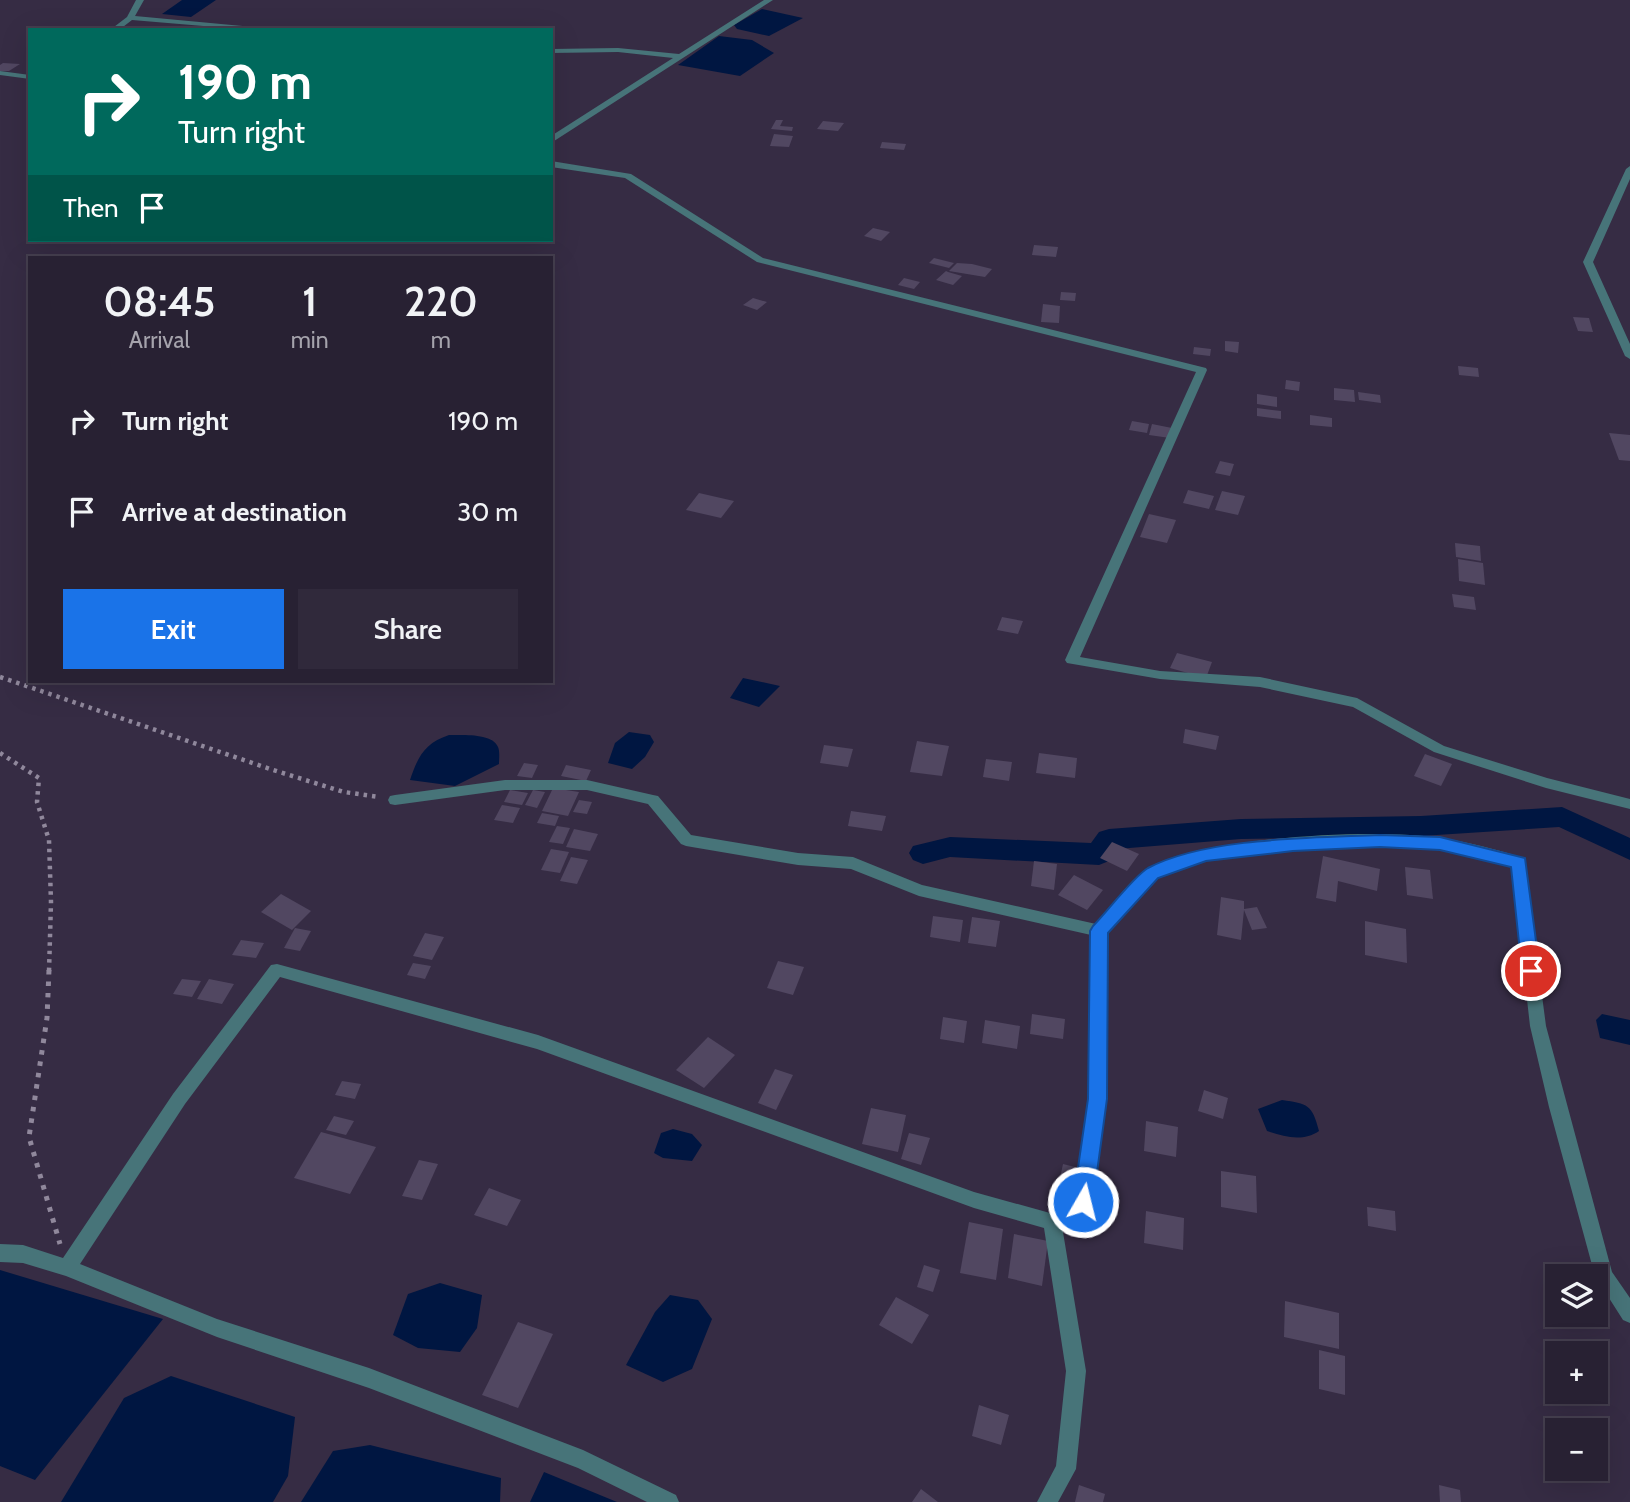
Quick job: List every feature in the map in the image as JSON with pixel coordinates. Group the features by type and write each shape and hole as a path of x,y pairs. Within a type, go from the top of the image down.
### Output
{"street":[{"path":"117,28 131,18 140,0"},
{"path":"553,139 769,0"},
{"path":"131,18 258,28"},
{"path":"553,51 618,50 681,57"},
{"path":"0,73 28,77"},
{"path":"553,164 628,176 760,260 1202,370 1072,660 1160,675 1260,682 1357,703 1440,749 1546,783 1630,804"},
{"path":"1630,169 1588,262 1630,356"},
{"path":"395,800 505,785 587,785 653,800 686,840 798,859 853,863 919,890 1099,931"},
{"path":"1052,1223 1083,1202 1098,1099 1099,931 1152,873 1205,855 1293,845 1380,841 1440,843 1519,862 1538,1026 1604,1276 1630,1314"},
{"path":"67,1268 179,1099 277,970 538,1042 974,1200 1052,1223"},
{"path":"1047,1502 1066,1469 1076,1371 1052,1223"},
{"path":"0,1253 23,1254 67,1268 217,1328 369,1378 583,1460 669,1502"}],"path":[{"path":"0,677 141,727 344,792 395,800"},
{"path":"0,753 39,778 37,802 49,840 51,902 47,1018 29,1137 67,1268"}],"water":[{"path":"182,0 216,0 191,17 162,14"},
{"path":"762,9 803,18 769,36 737,29 734,25"},
{"path":"719,36 752,40 774,53 740,76 678,65"},
{"path":"743,678 780,686 759,707 730,698"},
{"path":"629,732 650,735 654,742 645,757 632,769 608,763 615,743"},
{"path":"449,735 490,739 498,747 499,764 455,786 410,780 416,764 428,746"},
{"path":"1602,1014 1630,1020 1630,1045 1600,1038 1596,1020"},
{"path":"1282,1100 1308,1107 1314,1115 1319,1131 1307,1136 1287,1137 1267,1131 1258,1109"},
{"path":"673,1129 692,1134 702,1145 692,1161 663,1158 654,1153 661,1133"},
{"path":"0,1270 163,1319 35,1480 0,1466"},
{"path":"440,1283 482,1295 477,1328 460,1352 418,1348 393,1335 408,1294"},
{"path":"670,1295 698,1300 712,1319 692,1369 663,1382 626,1365 655,1312"},
{"path":"171,1376 295,1417 288,1476 273,1502 61,1502 124,1398"},
{"path":"370,1445 501,1478 500,1502 301,1502 333,1451"},
{"path":"544,1472 617,1502 530,1502"}],"building":[{"path":"20,64 9,71 0,71 0,65"},
{"path":"776,120 783,120 780,126 793,127 792,131 771,129"},
{"path":"823,121 844,123 838,131 817,129"},
{"path":"774,134 793,136 789,147 770,146"},
{"path":"882,142 906,144 904,150 880,148"},
{"path":"873,228 890,232 881,241 864,236"},
{"path":"1034,245 1058,247 1056,257 1032,255"},
{"path":"934,258 954,263 949,268 929,263"},
{"path":"957,263 992,269 985,277 949,271"},
{"path":"946,271 962,276 953,285 936,280"},
{"path":"904,278 920,282 914,289 898,285"},
{"path":"1061,292 1076,293 1075,301 1060,300"},
{"path":"753,298 767,302 757,310 743,305"},
{"path":"1043,304 1060,306 1059,323 1041,322"},
{"path":"1573,317 1589,318 1593,332 1578,331"},
{"path":"1225,341 1239,342 1238,353 1225,351"},
{"path":"1194,347 1211,349 1210,356 1193,354"},
{"path":"1458,366 1478,368 1479,377 1459,375"},
{"path":"1286,380 1300,382 1299,391 1285,389"},
{"path":"1334,388 1354,390 1355,402 1334,400"},
{"path":"1358,392 1380,395 1381,403 1359,400"},
{"path":"1257,394 1277,397 1277,407 1257,404"},
{"path":"1257,408 1281,411 1281,419 1257,416"},
{"path":"1310,415 1332,418 1332,427 1310,425"},
{"path":"1132,421 1149,424 1147,433 1129,430"},
{"path":"1152,424 1172,428 1170,438 1149,435"},
{"path":"1609,433 1630,435 1630,461 1619,460"},
{"path":"1220,461 1234,464 1230,476 1215,473"},
{"path":"1188,490 1214,496 1209,509 1183,503"},
{"path":"1222,491 1245,496 1238,515 1215,510"},
{"path":"699,493 734,501 721,518 686,510"},
{"path":"1149,514 1176,520 1167,543 1140,537"},
{"path":"1455,543 1480,546 1481,561 1456,557"},
{"path":"1458,559 1483,563 1485,585 1459,581"},
{"path":"1452,594 1474,597 1476,610 1454,607"},
{"path":"1002,617 1023,621 1018,634 997,630"},
{"path":"1177,653 1212,662 1206,678 1170,668"},
{"path":"1185,729 1219,736 1216,750 1183,743"},
{"path":"917,741 949,746 942,776 910,772"},
{"path":"824,745 853,749 848,767 820,763"},
{"path":"1039,753 1077,758 1075,778 1036,773"},
{"path":"1425,754 1452,764 1441,786 1414,776"},
{"path":"986,759 1012,762 1009,781 983,777"},
{"path":"524,763 538,765 532,778 517,776"},
{"path":"566,765 591,770 586,781 561,776"},
{"path":"553,788 579,792 568,816 542,811"},
{"path":"510,790 528,793 522,805 504,802"},
{"path":"533,790 545,792 537,808 525,805"},
{"path":"579,800 592,802 587,814 573,812"},
{"path":"502,805 520,808 513,823 494,820"},
{"path":"851,811 886,816 882,831 848,826"},
{"path":"542,813 559,816 555,826 537,823"},
{"path":"557,826 570,828 563,844 549,842"},
{"path":"574,829 598,834 590,851 566,847"},
{"path":"1112,842 1139,854 1127,871 1100,858"},
{"path":"551,849 569,852 560,873 541,870"},
{"path":"1323,856 1380,869 1377,891 1338,881 1336,902 1316,898"},
{"path":"571,857 588,860 577,884 560,881"},
{"path":"1034,861 1057,864 1054,890 1031,886"},
{"path":"1405,867 1430,870 1433,899 1407,895"},
{"path":"1074,875 1103,890 1087,910 1058,895"},
{"path":"281,894 311,911 292,930 261,912"},
{"path":"1221,897 1244,901 1244,909 1257,907 1267,928 1252,930 1244,910 1241,940 1217,935"},
{"path":"933,916 963,920 960,942 930,937"},
{"path":"972,917 1000,921 996,947 968,943"},
{"path":"1365,921 1406,929 1407,963 1365,955"},
{"path":"295,928 311,931 300,951 284,948"},
{"path":"425,933 444,937 432,960 413,956"},
{"path":"241,940 264,943 256,958 232,955"},
{"path":"778,961 804,967 793,995 767,988"},
{"path":"413,963 431,966 425,979 407,975"},
{"path":"182,979 201,981 192,997 173,994"},
{"path":"209,979 234,984 222,1004 197,999"},
{"path":"1032,1014 1065,1019 1063,1039 1030,1034"},
{"path":"943,1017 967,1021 964,1043 940,1039"},
{"path":"985,1020 1020,1026 1017,1049 982,1043"},
{"path":"708,1037 735,1055 704,1088 676,1070"},
{"path":"775,1069 793,1075 776,1110 758,1103"},
{"path":"342,1081 361,1084 355,1099 335,1095"},
{"path":"1204,1090 1228,1098 1223,1119 1198,1111"},
{"path":"871,1108 906,1115 898,1152 862,1144"},
{"path":"334,1116 354,1121 346,1135 326,1130"},
{"path":"1146,1121 1178,1127 1176,1157 1144,1151"},
{"path":"321,1132 376,1147 350,1194 294,1178"},
{"path":"909,1133 930,1138 921,1165 901,1159"},
{"path":"419,1160 438,1164 422,1200 402,1196"},
{"path":"1063,1164 1079,1168 1072,1202 1056,1197"},
{"path":"1221,1171 1256,1176 1257,1213 1221,1207"},
{"path":"489,1188 521,1200 507,1226 474,1215"},
{"path":"1367,1207 1395,1211 1396,1231 1368,1226"},
{"path":"1146,1211 1184,1218 1183,1250 1144,1243"},
{"path":"969,1222 1003,1229 996,1280 960,1273"},
{"path":"1014,1234 1048,1241 1042,1286 1008,1278"},
{"path":"924,1265 940,1270 933,1292 917,1287"},
{"path":"896,1297 929,1315 912,1344 879,1325"},
{"path":"1285,1301 1339,1313 1339,1349 1284,1337"},
{"path":"518,1322 553,1334 518,1408 482,1395"},
{"path":"1319,1350 1345,1356 1345,1395 1319,1389"},
{"path":"979,1405 1009,1415 1001,1445 972,1436"},
{"path":"1079,1485 1105,1494 1103,1502 1075,1502"},
{"path":"1439,1485 1460,1490 1461,1502 1440,1502"},
{"path":"921,1489 938,1502 912,1502"}],"waterway":[{"path":"923,853 950,847 1099,854 1109,839 1241,829 1421,826 1562,817 1630,850"}],"route":[{"path":"1083,1202 1098,1099 1099,931 1152,873 1205,855 1293,845 1380,841 1440,843 1519,862 1531,971"}]}
